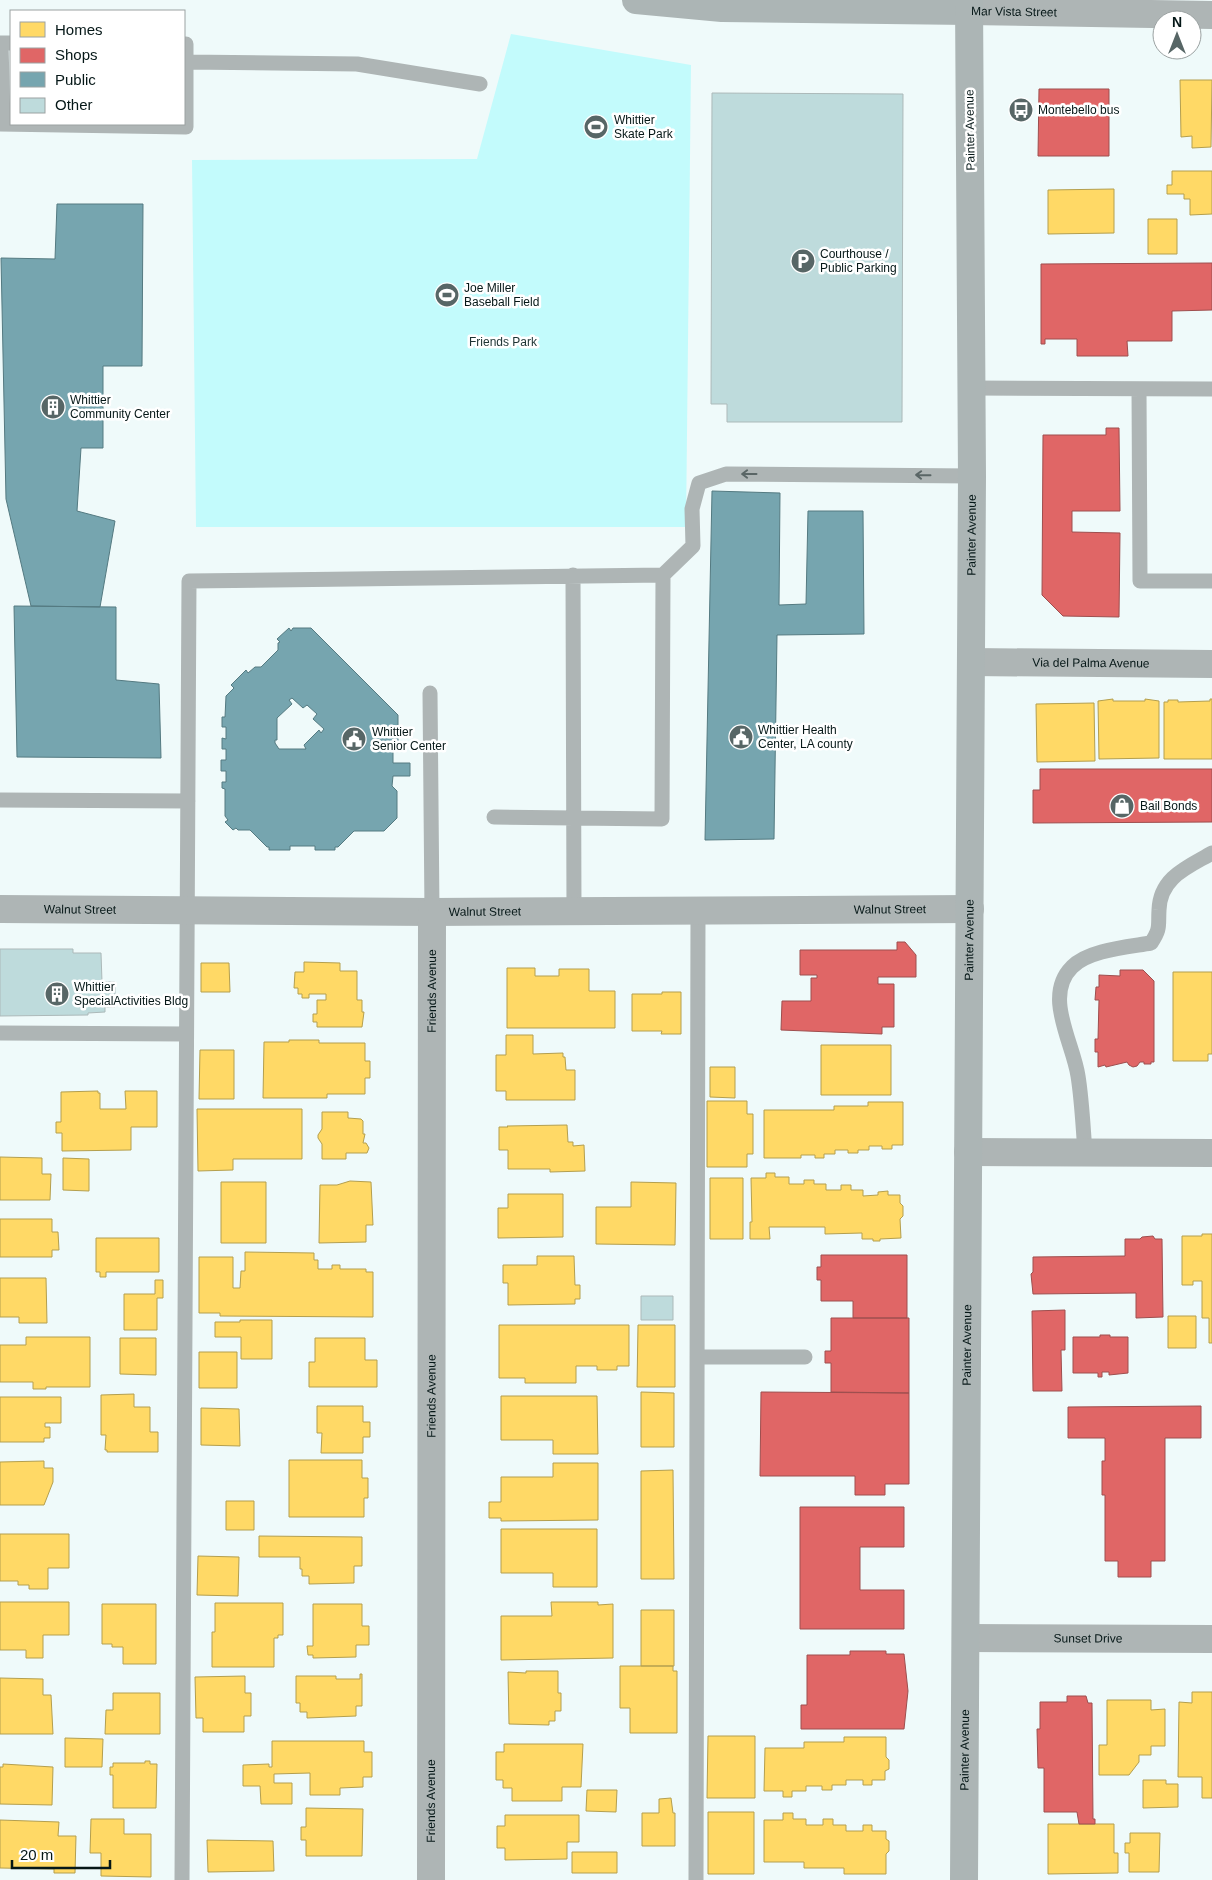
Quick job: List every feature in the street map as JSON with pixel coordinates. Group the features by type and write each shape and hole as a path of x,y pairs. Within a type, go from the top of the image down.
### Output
{"main road":[{"name":"Mar Vista Street","path":"636,0 722,8 969,6"},
{"name":"Painter Avenue","path":"964,1880 972,476 969,6"}],"street":[{"name":"Mar Vista Street","path":"969,6 1212,15"},
{"name":"Via del Palma Avenue","path":"970,662 1212,664"},
{"name":"Walnut Street","path":"0,909 432,912 970,910"},
{"name":"Friends Avenue","path":"431,1880 432,912"},
{"path":"968,1152 1212,1153"},
{"name":"Sunset Drive","path":"966,1638 1212,1639"}],"lane":[{"path":"1,124 2,42 10,43"},
{"path":"47,125 186,128 185,44"},
{"path":"186,62 357,64 480,84"},
{"path":"972,388 1212,389"},
{"path":"1139,389 1140,580 1212,580"},
{"path":"182,1880 189,581 663,575 693,546 692,509 699,483 726,474 972,476"},
{"path":"573,575 574,912"},
{"path":"494,817 662,819 663,575"},
{"path":"430,693 432,912"},
{"path":"0,800 188,801"},
{"path":"1085,1152 1078,1075 1059,1008 1062,979 1073,965 1091,955 1151,943 1159,932 1159,907 1164,889 1178,871 1212,853"},
{"path":"696,1880 698,912"},
{"path":"0,1033 186,1034"},
{"path":"697,1357 805,1357"}],"green space":[{"name":"Friends Park","path":"511,34 691,65 686,527 196,527 192,160 477,159"}],"building: Homes":[{"path":"1180,80 1212,80 1211,147 1192,148 1192,136 1181,137"},
{"path":"1172,171 1212,171 1212,214 1190,215 1190,199 1184,199 1184,194 1167,194 1167,185 1172,185"},
{"path":"1114,189 1114,233 1048,234 1048,190"},
{"path":"1148,219 1177,219 1177,254 1148,254"},
{"path":"1113,699 1113,701 1145,701 1145,699 1159,701 1159,758 1099,759 1098,701"},
{"path":"1212,699 1212,759 1164,759 1164,702 1168,702 1168,700 1178,700 1178,702 1210,701"},
{"path":"1094,703 1095,761 1037,762 1036,704"},
{"path":"304,962 340,963 340,971 357,971 357,1000 362,1000 362,1012 364,1012 362,1027 317,1027 317,1022 313,1022 313,1014 317,1014 317,1000 326,1000 326,994 309,994 309,998 302,998 302,994 298,994 298,988 294,988 295,972 304,972"},
{"path":"201,963 229,963 230,992 201,992"},
{"path":"507,968 535,968 535,976 559,976 559,969 589,969 589,991 615,991 615,1028 507,1028"},
{"path":"1173,972 1212,972 1212,1054 1208,1054 1208,1061 1173,1061"},
{"path":"662,992 681,992 681,1034 661,1034 662,1031 632,1031 632,994 662,994"},
{"path":"506,1035 533,1035 533,1054 563,1053 566,1070 575,1070 575,1100 506,1100 506,1091 496,1091 496,1055 506,1055"},
{"path":"289,1040 319,1040 319,1043 365,1043 365,1061 370,1061 370,1078 365,1078 365,1094 327,1094 327,1098 263,1098 264,1042 289,1042"},
{"path":"821,1045 891,1045 891,1095 821,1095"},
{"path":"200,1050 234,1050 234,1099 199,1099"},
{"path":"710,1067 735,1067 735,1098 710,1097"},
{"path":"98,1091 100,1093 100,1109 126,1109 125,1091 157,1091 157,1127 131,1127 131,1150 62,1151 62,1133 56,1133 56,1122 61,1122 61,1092"},
{"path":"707,1101 747,1101 747,1114 753,1114 753,1154 747,1154 747,1167 707,1167"},
{"path":"868,1102 903,1102 903,1145 892,1145 892,1149 882,1149 882,1146 869,1146 869,1150 858,1150 858,1153 848,1153 848,1150 835,1150 835,1154 824,1154 824,1158 815,1158 815,1155 801,1155 801,1158 764,1158 764,1110 834,1110 834,1106 868,1106"},
{"path":"197,1109 302,1109 302,1159 233,1159 233,1170 198,1171"},
{"path":"322,1112 348,1112 348,1118 361,1119 363,1121 363,1134 365,1134 363,1143 366,1143 369,1148 367,1153 346,1153 346,1159 322,1159 322,1144 318,1135 322,1129"},
{"path":"567,1125 568,1142 573,1142 573,1146 584,1145 585,1171 550,1172 550,1169 508,1169 508,1150 499,1150 499,1127"},
{"path":"0,1157 42,1158 42,1174 51,1174 50,1200 0,1200"},
{"path":"63,1158 89,1159 89,1191 63,1190"},
{"path":"766,1173 775,1173 775,1177 789,1177 789,1184 804,1184 804,1180 814,1180 814,1184 826,1184 826,1190 841,1190 841,1185 851,1185 851,1190 863,1190 863,1196 878,1195 878,1192 888,1191 888,1195 900,1195 900,1203 903,1206 903,1216 900,1219 901,1238 873,1241 873,1239 862,1239 862,1233 825,1234 825,1227 769,1227 770,1239 750,1239 750,1222 752,1222 751,1178 766,1178"},
{"path":"710,1178 743,1178 743,1239 710,1239"},
{"path":"350,1181 371,1182 373,1225 366,1225 366,1242 319,1243 320,1185 337,1185"},
{"path":"221,1182 266,1182 266,1243 221,1243"},
{"path":"631,1182 676,1183 675,1245 596,1244 596,1207 631,1207"},
{"path":"508,1194 563,1194 563,1237 498,1238 498,1208 508,1208"},
{"path":"0,1219 52,1219 52,1232 58,1232 59,1250 52,1250 52,1257 0,1257"},
{"path":"1202,1234 1212,1234 1212,1343 1209,1343 1209,1318 1202,1318 1202,1281 1193,1281 1193,1285 1182,1285 1182,1236 1202,1236"},
{"path":"96,1238 159,1238 159,1272 106,1272 106,1277 100,1277 100,1272 96,1272"},
{"path":"245,1252 314,1253 314,1260 318,1260 318,1269 332,1269 332,1265 340,1265 340,1269 366,1269 366,1272 373,1272 373,1317 220,1316 220,1313 199,1313 199,1257 233,1257 233,1288 240,1288 241,1271 245,1271"},
{"path":"537,1256 574,1256 575,1285 580,1285 580,1299 575,1299 575,1304 508,1305 508,1283 503,1283 503,1265 537,1265"},
{"path":"0,1278 46,1278 47,1323 19,1323 19,1317 0,1317"},
{"path":"155,1280 163,1280 163,1298 157,1298 157,1330 124,1330 124,1294 155,1294"},
{"path":"1168,1316 1196,1316 1196,1348 1168,1348"},
{"path":"240,1320 272,1320 272,1359 241,1359 241,1337 215,1337 215,1322 240,1322"},
{"path":"499,1325 629,1325 629,1366 617,1366 617,1370 597,1370 597,1366 576,1366 576,1383 525,1383 525,1378 499,1378"},
{"path":"638,1325 675,1325 675,1387 637,1387"},
{"path":"26,1337 90,1337 90,1387 46,1387 46,1389 33,1389 33,1382 0,1382 0,1345 26,1345"},
{"path":"120,1338 156,1338 156,1375 120,1374"},
{"path":"315,1338 365,1338 365,1360 377,1360 377,1387 309,1387 309,1362 315,1362"},
{"path":"199,1352 237,1352 237,1388 199,1388"},
{"path":"641,1392 674,1393 674,1447 641,1447"},
{"path":"134,1394 134,1407 150,1407 150,1432 158,1432 158,1452 107,1452 105,1450 106,1435 101,1435 101,1395"},
{"path":"501,1396 597,1396 598,1454 553,1454 553,1440 501,1440"},
{"path":"0,1397 61,1397 61,1423 45,1423 45,1427 50,1427 50,1438 44,1438 44,1442 0,1442"},
{"path":"317,1406 363,1406 363,1422 370,1422 370,1437 363,1437 363,1453 321,1453 322,1433 317,1433"},
{"path":"201,1408 239,1409 240,1446 201,1445"},
{"path":"289,1460 362,1460 362,1478 368,1478 368,1498 364,1498 364,1517 289,1517"},
{"path":"44,1461 44,1468 53,1468 53,1482 44,1505 0,1505 0,1462"},
{"path":"553,1463 598,1463 598,1520 501,1521 501,1518 489,1518 489,1502 501,1502 501,1477 553,1477"},
{"path":"673,1470 674,1579 641,1579 641,1471"},
{"path":"226,1501 254,1501 254,1530 226,1530"},
{"path":"501,1529 597,1529 597,1587 553,1587 553,1573 501,1573"},
{"path":"0,1534 69,1534 69,1568 48,1568 48,1589 29,1589 29,1585 18,1585 18,1581 0,1581"},
{"path":"259,1536 362,1537 362,1566 354,1566 354,1583 309,1584 309,1576 302,1576 300,1557 259,1557"},
{"path":"198,1556 239,1557 238,1596 197,1595"},
{"path":"0,1602 69,1602 69,1635 43,1635 43,1658 26,1658 26,1650 0,1650"},
{"path":"551,1602 598,1602 598,1605 613,1604 613,1658 501,1660 501,1616 552,1616"},
{"path":"215,1603 283,1603 283,1635 278,1635 278,1638 274,1638 274,1667 212,1667 212,1632 215,1632"},
{"path":"102,1604 156,1604 156,1664 123,1664 123,1647 112,1647 112,1644 102,1644"},
{"path":"313,1604 362,1604 362,1626 369,1626 369,1645 356,1645 356,1657 313,1658 313,1655 308,1655 307,1646 313,1646"},
{"path":"641,1610 674,1610 674,1666 641,1666"},
{"path":"620,1666 673,1666 673,1671 677,1671 677,1733 630,1733 630,1708 620,1708"},
{"path":"526,1671 558,1671 558,1693 561,1693 561,1711 555,1711 555,1721 549,1721 549,1725 509,1724 508,1672 526,1673"},
{"path":"360,1674 362,1674 362,1706 356,1706 356,1716 307,1718 307,1712 300,1712 300,1703 296,1703 296,1676 336,1676 336,1679 360,1679"},
{"path":"245,1676 245,1693 251,1693 251,1716 244,1716 244,1732 203,1732 203,1718 196,1718 195,1677"},
{"path":"0,1678 43,1679 43,1695 51,1695 53,1734 0,1734"},
{"path":"1192,1692 1212,1692 1212,1798 1202,1798 1202,1777 1178,1777 1179,1702 1192,1703"},
{"path":"113,1693 160,1693 160,1734 105,1734 106,1710 113,1710"},
{"path":"1107,1700 1151,1700 1151,1710 1165,1709 1165,1746 1151,1746 1151,1755 1139,1755 1139,1762 1129,1775 1099,1775 1099,1745 1107,1745"},
{"path":"708,1736 755,1736 755,1798 707,1798"},
{"path":"844,1737 886,1737 886,1757 889,1760 889,1769 885,1771 885,1780 872,1780 872,1785 863,1785 863,1780 846,1780 846,1785 832,1785 832,1790 822,1790 822,1786 806,1786 806,1791 792,1791 792,1797 783,1797 783,1791 764,1791 765,1748 804,1748 804,1742 844,1742"},
{"path":"65,1738 103,1739 102,1767 65,1767"},
{"path":"272,1741 364,1741 364,1752 372,1752 372,1777 363,1777 363,1787 340,1788 340,1795 310,1795 310,1773 274,1774 274,1783 292,1783 292,1804 261,1804 260,1786 243,1786 243,1765 269,1764 269,1767 272,1767"},
{"path":"504,1744 583,1744 581,1787 562,1787 562,1801 512,1801 512,1788 503,1788 503,1780 496,1780 496,1752 504,1752"},
{"path":"145,1761 150,1761 150,1764 157,1764 156,1808 113,1808 113,1775 110,1775 110,1767 113,1767 113,1763 145,1763"},
{"path":"3,1764 53,1767 52,1805 0,1804 0,1767 3,1767"},
{"path":"1143,1780 1166,1780 1166,1784 1178,1784 1178,1807 1143,1808"},
{"path":"587,1790 617,1790 616,1812 586,1811"},
{"path":"671,1798 673,1813 675,1813 675,1846 642,1846 642,1813 659,1813 659,1799"},
{"path":"306,1808 363,1809 362,1856 306,1856 306,1840 301,1840 301,1827 306,1827"},
{"path":"708,1812 754,1812 754,1874 708,1874"},
{"path":"783,1813 793,1813 793,1819 806,1819 806,1825 823,1825 823,1819 833,1819 833,1825 846,1825 846,1831 863,1831 863,1825 872,1825 872,1831 886,1831 889,1851 886,1854 886,1874 844,1874 844,1868 804,1868 804,1862 764,1862 764,1820 783,1820"},
{"path":"505,1815 579,1815 579,1842 567,1842 567,1859 505,1860 505,1848 497,1848 497,1826 505,1826"},
{"path":"91,1819 124,1819 124,1834 151,1834 151,1877 101,1876 101,1853 90,1853"},
{"path":"0,1820 59,1822 58,1836 76,1836 75,1873 54,1873 54,1869 0,1868"},
{"path":"1048,1824 1114,1824 1114,1853 1118,1853 1118,1873 1048,1874"},
{"path":"1130,1833 1160,1833 1159,1872 1129,1872 1129,1853 1125,1853 1125,1843 1130,1843"},
{"path":"207,1840 273,1841 274,1871 208,1872"},
{"path":"572,1852 617,1852 617,1873 572,1873"}],"building: Shops":[{"path":"1039,89 1109,89 1109,156 1038,156"},
{"path":"1212,263 1212,310 1172,311 1172,341 1127,341 1128,356 1077,356 1077,339 1045,339 1045,344 1041,344 1041,264"},
{"path":"1106,428 1119,428 1120,511 1072,511 1072,532 1120,533 1119,617 1063,616 1042,595 1043,435 1106,435"},
{"name":"Bail Bonds","path":"1040,769 1212,769 1212,822 1033,823 1033,790 1040,790"},
{"path":"897,942 905,942 916,955 916,977 878,977 878,984 894,984 894,1027 882,1027 882,1034 781,1030 782,1001 811,1001 811,978 817,978 817,975 800,975 800,950 897,950"},
{"path":"1120,970 1143,970 1154,981 1154,1062 1144,1064 1144,1062 1140,1062 1137,1066 1133,1067 1127,1062 1098,1067 1098,1052 1095,1052 1095,1039 1098,1039 1099,1000 1095,1000 1096,987 1099,987 1099,975 1120,976"},
{"path":"1153,1236 1155,1239 1162,1239 1163,1317 1136,1318 1136,1293 1033,1294 1031,1274 1033,1272 1033,1257 1125,1256 1125,1239 1140,1239"},
{"path":"821,1255 907,1255 907,1318 853,1318 853,1301 821,1301 821,1280 817,1280 817,1267 821,1267"},
{"path":"1065,1310 1065,1350 1061,1350 1062,1391 1033,1391 1032,1311"},
{"path":"831,1318 909,1318 909,1393 831,1392 831,1363 825,1363 825,1351 831,1351"},
{"path":"1100,1335 1128,1337 1128,1373 1109,1375 1109,1372 1102,1372 1102,1377 1098,1377 1098,1373 1073,1373 1073,1337 1100,1337"},
{"path":"761,1392 909,1393 909,1484 885,1484 885,1495 855,1495 855,1476 760,1476"},
{"path":"1201,1406 1201,1438 1165,1438 1165,1561 1151,1561 1151,1577 1118,1577 1118,1561 1105,1561 1105,1495 1102,1495 1102,1461 1105,1461 1105,1438 1068,1438 1068,1407"},
{"path":"800,1507 904,1507 904,1547 860,1547 860,1590 904,1590 904,1629 800,1629"},
{"path":"850,1651 886,1651 886,1654 904,1654 908,1691 904,1729 801,1729 801,1705 807,1705 807,1655 850,1655"},
{"path":"1067,1696 1086,1696 1088,1703 1092,1703 1093,1819 1095,1819 1095,1824 1079,1824 1077,1812 1044,1812 1044,1768 1038,1768 1037,1729 1040,1729 1040,1702 1067,1702"}],"building: Public":[{"name":"Whittier Community Center","path":"57,204 143,204 142,366 103,366 103,448 81,448 77,511 115,521 100,607 31,606 6,499 1,258 55,259"},
{"name":"Whittier Health Center, LA county","path":"712,491 780,493 779,605 806,604 808,511 863,511 864,634 777,635 774,839 705,840"},
{"path":"14,606 116,607 116,680 159,684 161,758 17,757"},
{"name":"Whittier Senior Center","path":"289,628 291,631 293,628 311,628 398,715 398,747 393,751 393,763 410,763 410,776 393,776 392,786 397,791 397,818 384,831 354,831 338,847 335,847 335,850 315,850 315,846 290,846 290,850 269,850 269,847 250,830 238,830 236,828 233,830 225,822 228,820 225,816 225,789 222,788 222,782 226,782 226,771 221,771 221,760 226,760 226,749 222,749 222,738 226,739 226,727 222,727 222,717 225,717 226,696 234,688 231,685 246,670 248,673 255,667 261,667 278,650 278,643 280,642 277,639","holes":["292,698 303,708 307,705 317,714 313,719 324,729 321,733 319,730 304,745 306,749 279,749 275,743 275,740 277,740 277,718 292,704 289,700"]}],"building: Other":[{"name":"Courthouse / Public Parking","path":"712,93 903,94 902,422 727,422 727,404 711,404"},
{"name":"Whittier SpecialActivities Bldg","path":"0,949 73,949 73,953 101,953 102,982 115,982 115,1007 105,1007 105,1012 88,1013 88,1015 0,1016"},
{"path":"641,1296 673,1296 673,1320 641,1320"}],"place":[{"name":"Montebello bus","path":"1021,110"},
{"name":"Whittier Skate Park","path":"596,127"},
{"name":"Courthouse / Public Parking","path":"803,261"},
{"name":"Joe Miller Baseball Field","path":"447,295"},
{"name":"Whittier Community Center","path":"53,407"},
{"name":"Whittier Health Center, LA county","path":"741,737"},
{"name":"Whittier Senior Center","path":"354,739"},
{"name":"Bail Bonds","path":"1122,806"},
{"name":"Whittier SpecialActivities Bldg","path":"57,994"}]}
